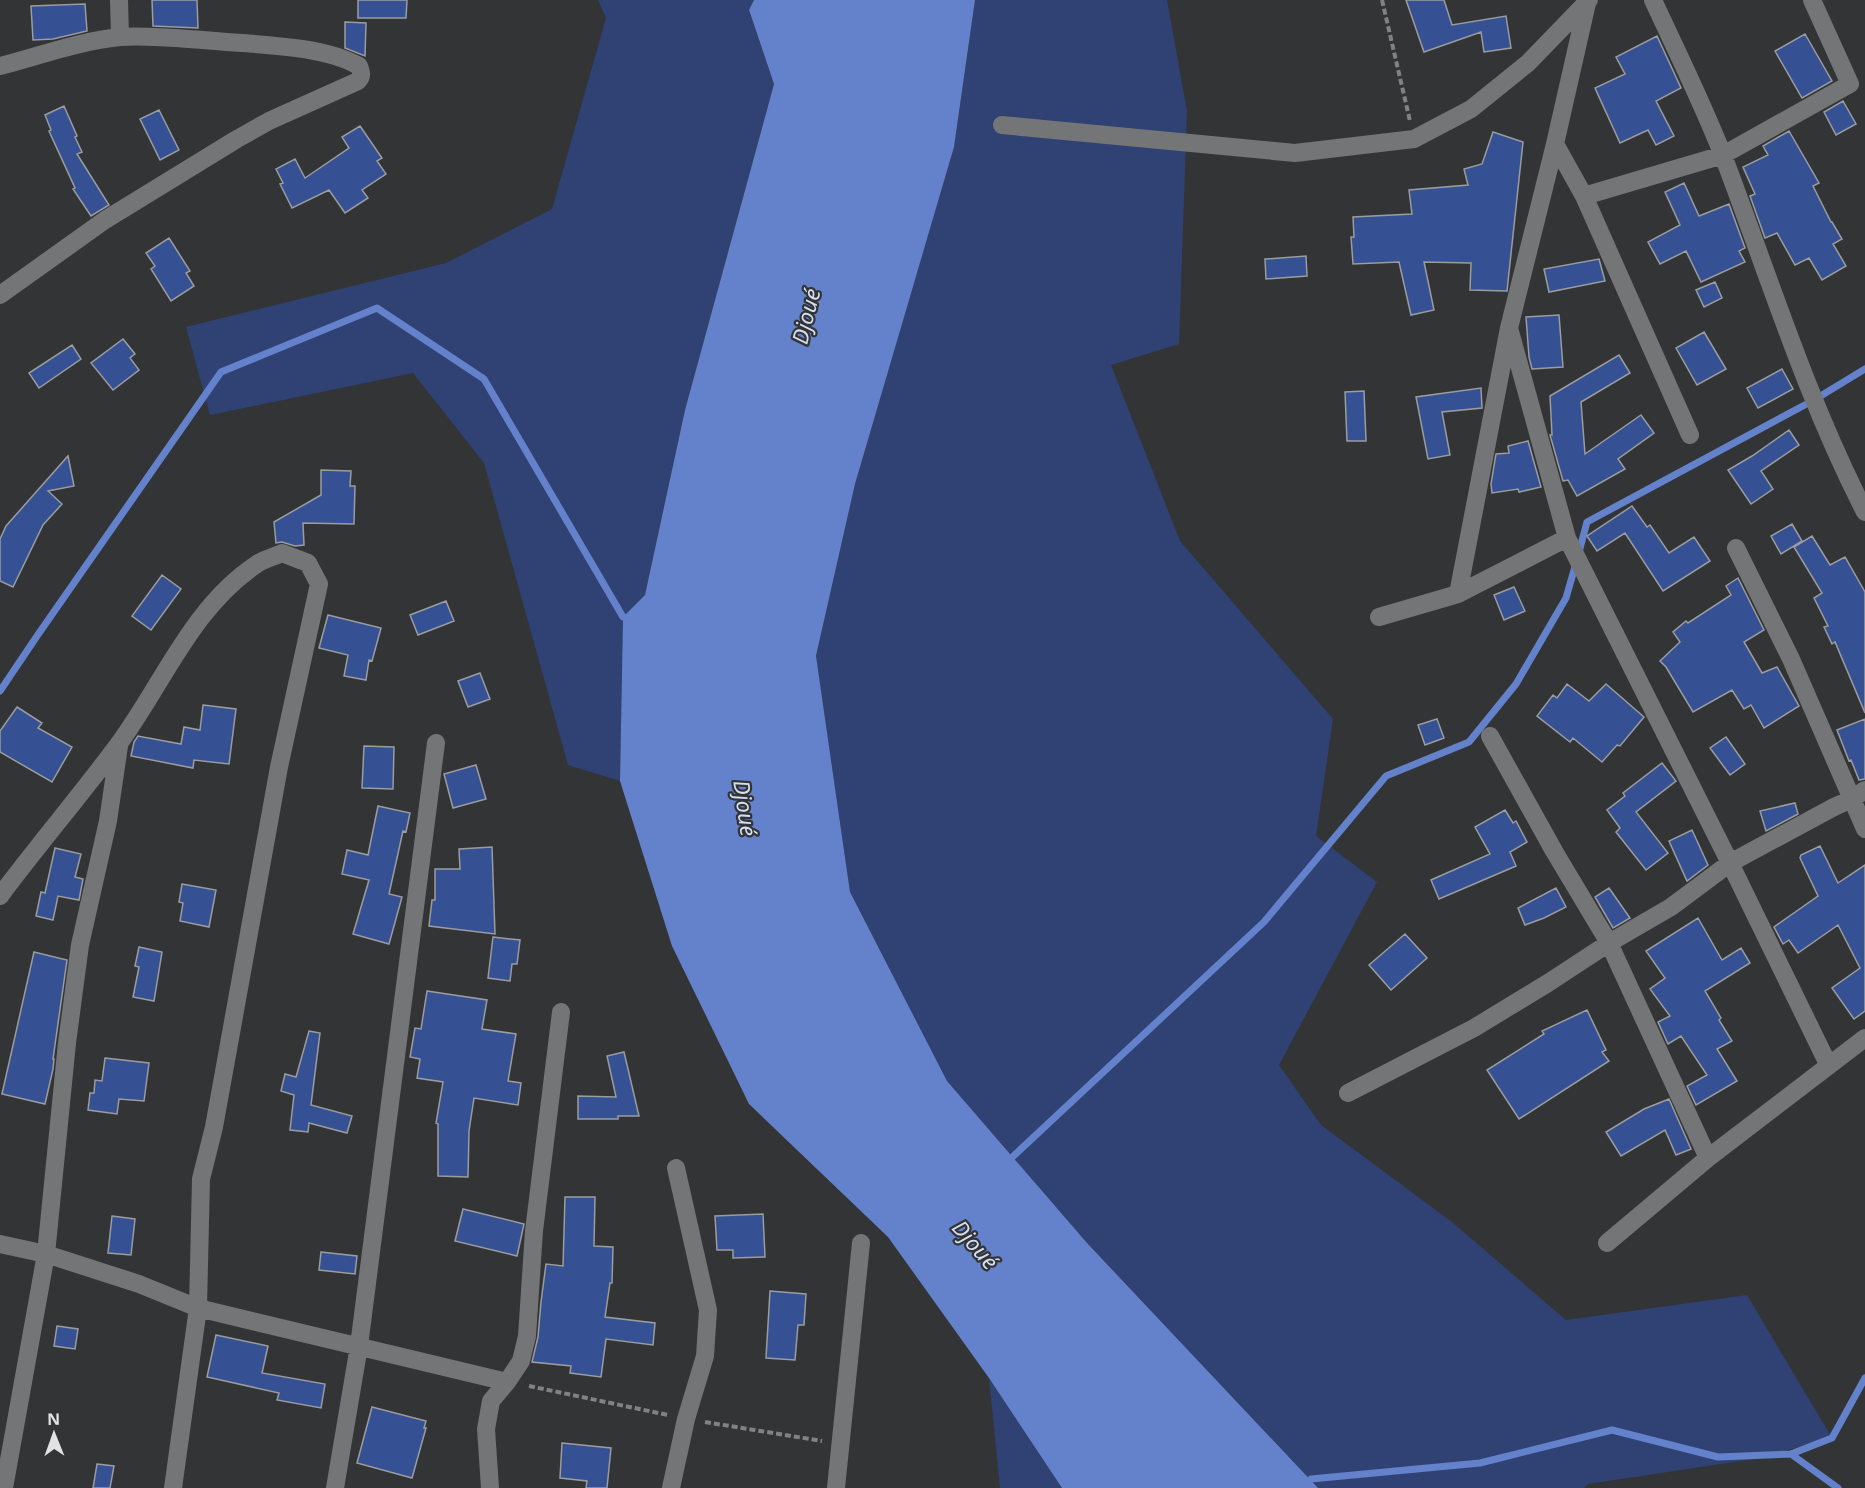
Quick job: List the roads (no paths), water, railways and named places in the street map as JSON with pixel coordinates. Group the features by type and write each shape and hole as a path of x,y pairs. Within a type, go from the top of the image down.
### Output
{"street":[{"path":"119,0 120,37"},
{"path":"1653,0 1723,155 1814,400 1841,466 1865,512"},
{"path":"1584,196 1723,155 1850,84 1812,0"},
{"path":"1002,125 1295,153 1414,139 1471,108 1528,63 1586,1"},
{"path":"1458,594 1509,328 1555,144 1586,1"},
{"path":"0,66 82,44 120,37 163,37 277,46 329,54 359,66 361,78 269,121 237,139 105,220 0,295"},
{"path":"1555,144 1584,196 1690,435"},
{"path":"1509,328 1567,538 1828,1064"},
{"path":"1379,617 1458,594 1567,538"},
{"path":"1736,548 1858,795 1865,829"},
{"path":"0,897 119,744 203,614 238,579 259,563 282,553 308,563 319,584 279,767 214,1127 201,1179 198,1308 173,1488"},
{"path":"1490,736 1554,851 1609,943 1708,1158"},
{"path":"335,1488 359,1346 436,743"},
{"path":"4,1488 46,1254 67,1043 80,945 108,821 119,744"},
{"path":"1348,1093 1474,1028 1671,907 1730,863 1858,795"},
{"path":"490,1488 486,1429 491,1401 521,1361 527,1336 534,1231 561,1012"},
{"path":"1607,1243 1708,1158 1762,1118 1828,1064 1865,1038"},
{"path":"671,1488 686,1419 705,1356 708,1310 676,1168"},
{"path":"836,1488 861,1243"},
{"path":"0,1244 46,1254 139,1284 198,1308 507,1382"}],"water":[{"name":"Djoué","path":"754,0 975,0 954,147 855,484 816,656 850,892 947,1081 1087,1243 1318,1488 1062,1488 989,1378 888,1237 749,1104 672,946 620,781 623,617 645,595 685,410 774,84 749,10"}],"waterway":[{"path":"0,691 221,372 377,308 484,379 623,617 632,619"},
{"path":"1579,552 1587,522 1814,400 1865,369"},
{"path":"1006,1163 1264,922 1386,776 1469,742 1516,684 1566,598 1576,563"},
{"path":"1301,1488 1311,1479 1480,1463 1612,1430 1718,1457 1791,1454 1832,1438 1865,1378"},
{"path":"1791,1454 1838,1488"}]}
